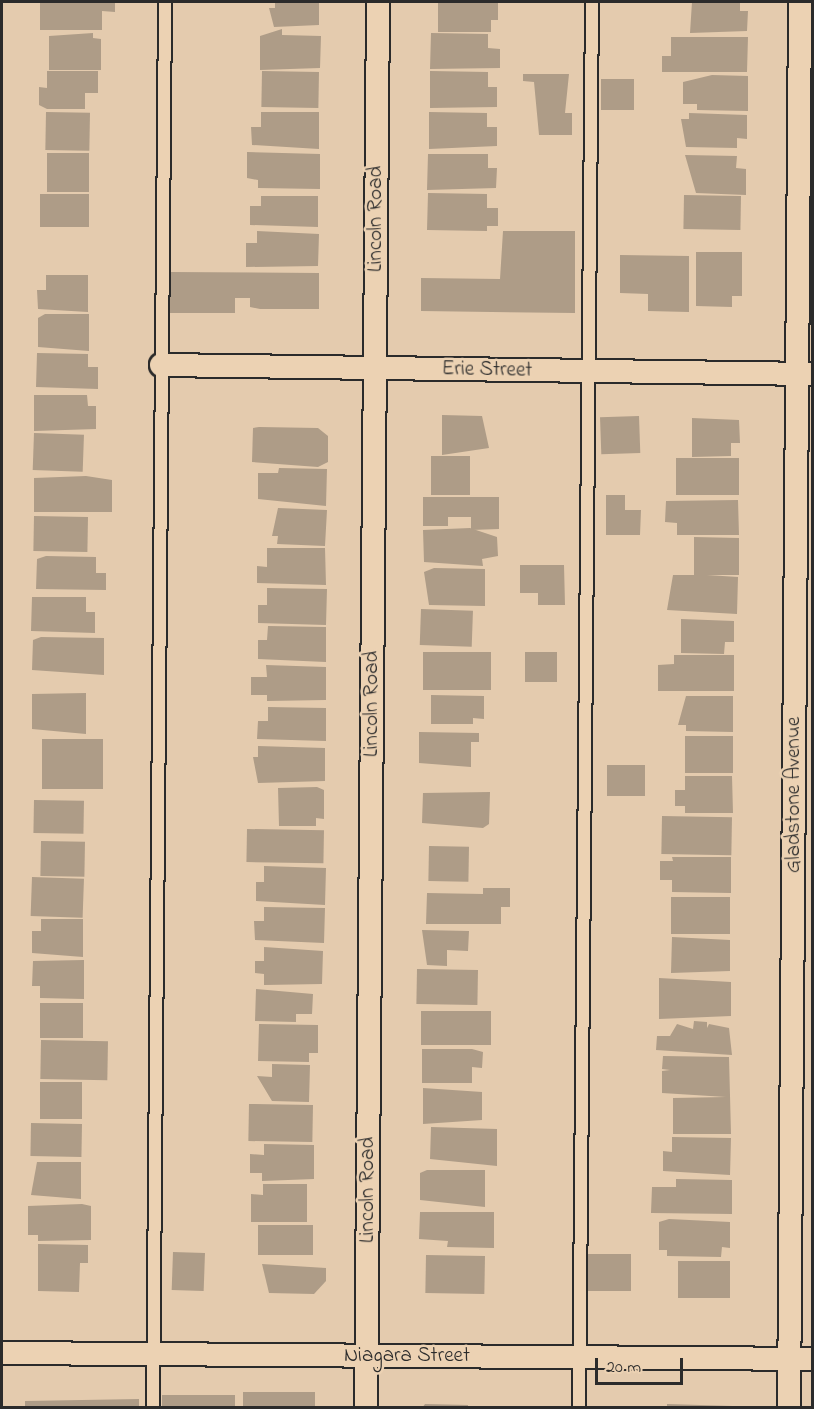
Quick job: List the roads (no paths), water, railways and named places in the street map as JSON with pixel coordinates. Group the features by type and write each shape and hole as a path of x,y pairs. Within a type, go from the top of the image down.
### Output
{"street":[{"name":"Lincoln Road","path":"366,1407 378,2"},
{"name":"Gladstone Avenue","path":"789,1407 805,374 800,2"},
{"name":"Erie Street","path":"161,364 805,374"},
{"name":"Niagara Street","path":"2,1353 813,1359"}],"lane":[{"path":"153,1407 165,2"},
{"path":"579,1407 592,2"}]}
